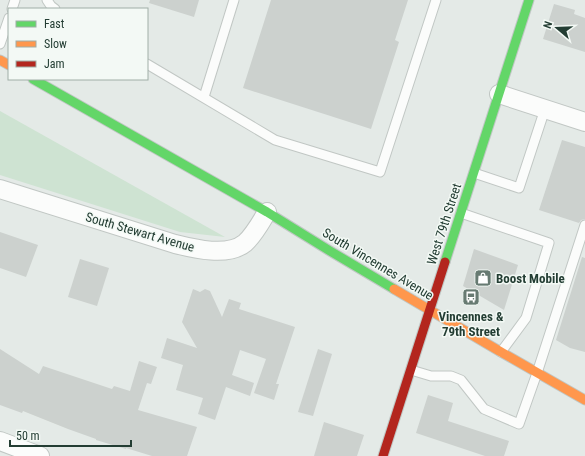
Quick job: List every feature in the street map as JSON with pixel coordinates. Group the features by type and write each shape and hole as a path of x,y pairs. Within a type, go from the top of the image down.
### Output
{"main road":[{"name":"West 79th Street","path":"383,456 529,0"},
{"name":"South Vincennes Avenue","path":"35,80 267,212 500,352 585,400"}],"street":[{"path":"499,94 585,122"},
{"name":"South Stewart Avenue","path":"0,188 175,244 196,249 219,251 236,248 244,243 253,234 267,212"},
{"path":"0,441 40,456"}],"lane":[{"path":"47,0 54,8"},
{"path":"204,98 234,0"},
{"path":"148,65 275,140 380,172 436,0"},
{"path":"0,44 8,21"},
{"path":"474,173 519,188 545,109"},
{"path":"461,213 549,243 526,318 500,352"},
{"path":"411,370 431,376 451,376 462,380 484,409 519,424 581,250 585,225"}],"green space":[{"path":"0,111 225,237 180,232 0,175"}],"building":[{"path":"150,0 199,0 194,17 149,3"},
{"path":"271,0 408,0 395,40 399,42 371,129 243,88"},
{"path":"554,4 575,10 574,14 585,18 585,52 543,39"},
{"path":"562,140 585,147 585,219 581,220 579,223 539,210"},
{"path":"0,232 38,245 26,277 0,268"},
{"path":"474,249 518,265 504,310 463,286"},
{"path":"582,257 585,258 585,352 570,348 556,340"},
{"path":"80,259 109,268 97,306 68,297"},
{"path":"193,289 200,292 205,289 210,291 222,317 229,299 241,303 239,309 295,327 276,384 279,384 274,400 254,393 266,359 240,350 232,375 254,383 250,396 226,387 215,420 198,414 203,398 176,390 183,365 161,358 167,338 197,348 182,322"},
{"path":"0,349 39,374 43,366 112,389 114,386 130,391 139,361 157,367 151,384 147,383 138,410 197,427 187,456 152,456 126,449 96,440 23,411 22,413 0,405"},
{"path":"318,349 332,354 313,416 298,412"},
{"path":"428,395 453,403 448,421 509,441 504,456 485,456 416,433"},
{"path":"324,422 364,435 357,456 314,456"}],"traffic: fast":[{"path":"445,262 529,0"},
{"path":"35,80 267,212 394,289"}],"traffic: slow":[{"path":"0,60 8,64"},
{"path":"394,289 585,400"}],"traffic: jam":[{"path":"383,456 445,262"}],"place":[{"name":"Boost Mobile","path":"483,278"},
{"name":"Vincennes & 79th Street","path":"471,297"}]}
